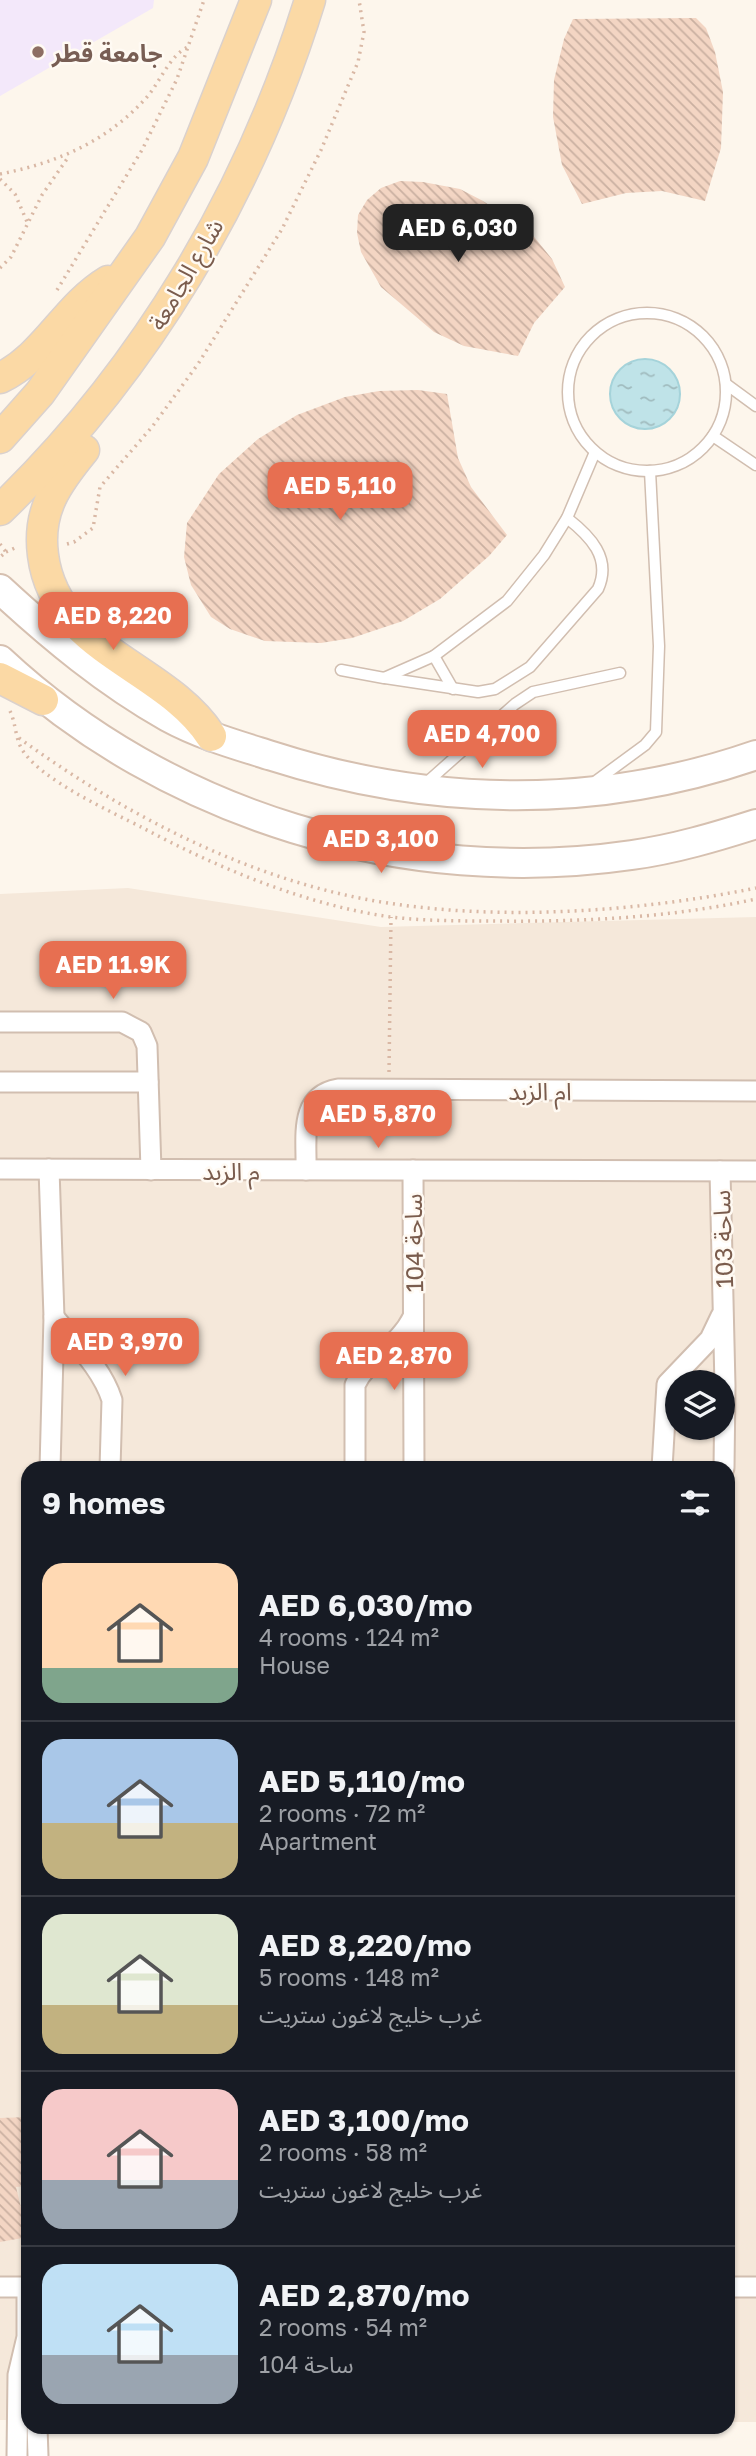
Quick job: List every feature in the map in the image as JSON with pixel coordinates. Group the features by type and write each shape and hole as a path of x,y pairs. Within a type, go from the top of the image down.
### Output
{"main road":[{"name":"شارع الجامعة","path":"0,438 40,393 130,270 193,158 256,0"},
{"name":"شارع الجامعة","path":"0,510 29,482 133,362 197,258 238,181 267,117 310,0"},
{"path":"0,378 32,359 64,318 102,285 130,270"},
{"path":"133,362 97,434 58,481 44,519 42,545 48,582 73,623 189,707 211,736"},
{"path":"2,690 43,700"}],"street":[{"path":"0,589 74,655 169,717 211,736 343,777 417,791 492,796 576,794 675,779 756,755"},
{"path":"0,660 43,700 160,775 285,826 362,847 487,863 582,860 667,849 756,824"},
{"path":"0,1022 106,1021 132,1026 145,1038 151,1170"},
{"path":"0,1082 148,1082"},
{"name":"ام الزبد","path":"306,1170 308,1110 319,1096 338,1089 756,1091"},
{"path":"49,1169 54,1318 50,1461"},
{"name":"م الزبد","path":"0,1170 756,1171"},
{"name":"ساحة 104","path":"413,1170 414,1461"},
{"name":"ساحة 103","path":"720,1171 724,1308 724,1461"},
{"name":"ساحة 103","path":"663,1461 667,1384 710,1339 724,1308"},
{"name":"ساحة 104","path":"355,1461 355,1385 366,1368 403,1337 414,1315"},
{"path":"54,1318 98,1370 109,1390 112,1400 110,1461"},
{"path":"0,2287 21,2287"},
{"path":"735,2287 756,2287"},
{"path":"17,2456 18,2375 21,2364"},
{"path":"37,2434 38,2456"}],"lane":[{"path":"652,314 674,318 693,328 709,344 720,363 726,384 726,402 713,436 703,448 679,464 650,471 631,470 612,463 595,452 580,436 571,416 567,395 570,373 578,353 592,335 610,323 631,315 652,314"},
{"path":"726,384 756,406"},
{"path":"713,436 756,465"},
{"path":"384,678 434,656 507,601 544,555 567,518 595,452"},
{"path":"576,794 632,755 656,732 659,646 650,471"},
{"path":"341,670 486,692 530,667 598,589 604,568 586,533 567,518"},
{"path":"434,656 453,689"},
{"path":"417,791 515,704 533,692 620,673"}],"path":[{"path":"52,296 142,150 177,79 204,0"},
{"path":"0,557 19,547 74,542 93,527 100,486 152,427 229,317 282,229 321,150 358,62 363,32 359,0"},
{"path":"28,224 15,194 0,177 71,155 130,114 148,96 178,54 188,47"},
{"path":"0,268 11,257 42,195 71,155"},
{"path":"0,544 6,552"},
{"path":"2,690 22,750 32,761 78,795 165,840 288,891 391,917 441,920 565,920 671,913 756,899"},
{"path":"389,1089 391,917"}],"shaded area":[{"name":"جامعة قطر","path":"0,0 154,0 153,8 0,96"},
{"path":"128,888 381,927 756,917 756,2422 735,2422 735,1461 21,1461 21,2420 0,2420 0,894"}],"water":[{"path":"645,359 670,369 680,394 670,419 645,429 620,419 610,394 620,369"}],"building":[{"path":"696,18 706,28 715,52 723,92 721,148 705,201 662,191 626,193 582,204 562,165 553,117 554,80 564,39 573,19"},
{"path":"400,181 460,189 531,233 552,259 565,287 534,323 518,356 464,346 434,332 381,287 361,252 357,233 358,215 367,200 381,188"},
{"path":"418,390 447,394 458,458 471,487 507,535 489,556 440,599 403,621 352,638 321,643 265,641 230,629 211,617 191,585 184,557 187,523 219,474 258,439 297,415 345,397 379,391"},
{"path":"21,2117 21,2187 16,2187 21,2208 21,2238 0,2242 0,2118"}],"place":[{"name":"جامعة قطر","path":"38,52"}]}
